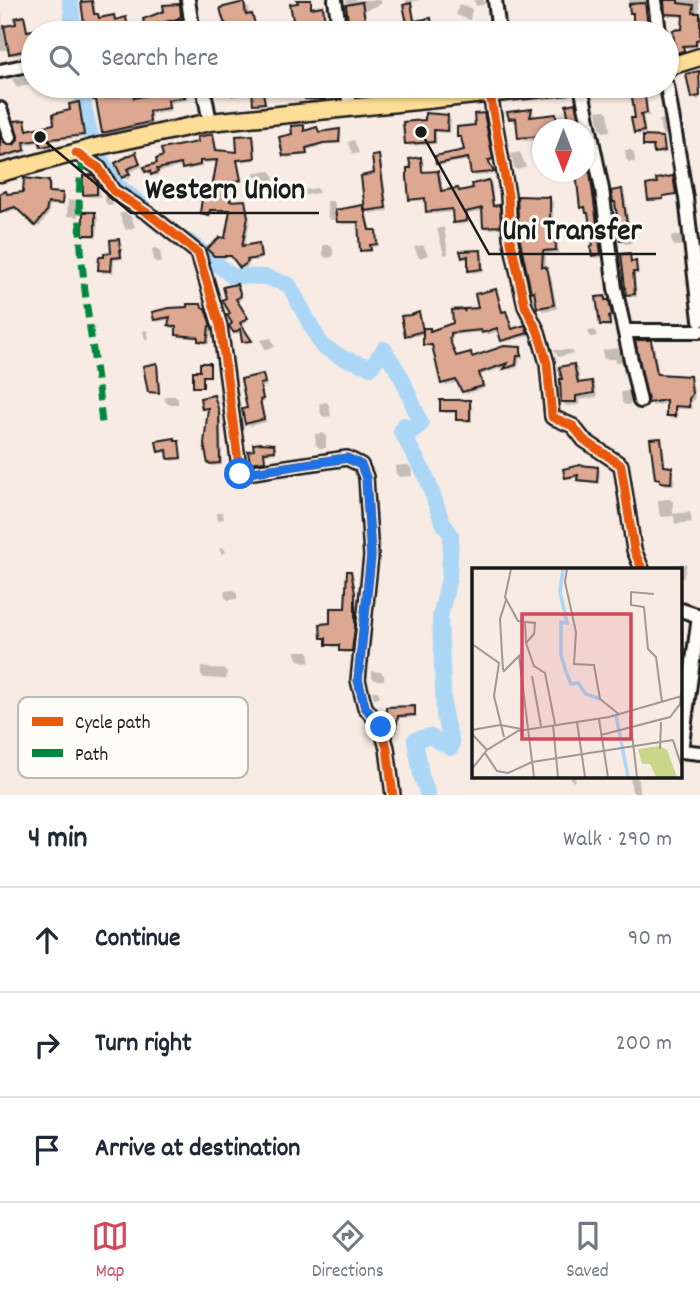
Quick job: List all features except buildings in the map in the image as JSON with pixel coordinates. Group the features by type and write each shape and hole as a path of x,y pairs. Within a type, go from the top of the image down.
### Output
{"main road":[{"path":"679,64 698,59"},
{"path":"0,173 100,146 210,122 438,98"}],"street":[{"path":"188,0 191,21"},
{"path":"335,0 338,21"},
{"path":"495,0 498,21"},
{"path":"655,0 658,21"},
{"path":"0,71 21,67"},
{"path":"205,98 210,122"},
{"path":"349,98 350,108"},
{"path":"499,98 496,139 508,195 510,237 525,306 538,332 547,363 552,417 573,426 584,440 621,465 634,550 642,568"},
{"path":"583,98 602,189 615,288 640,401"},
{"path":"669,98 686,198 700,320"},
{"path":"0,109 10,137"},
{"path":"79,152 99,168 113,191 149,214 198,253 220,326 240,474 347,458 361,465 366,478 371,556 358,680 365,707 381,727 393,795"},
{"path":"626,331 700,331"},
{"path":"682,610 699,616 682,744"},
{"path":"682,751 700,753"}],"waterway":[{"path":"70,0 73,21"},
{"path":"488,0 490,21"},
{"path":"82,98 94,149 117,185 143,206"},
{"path":"188,241 232,276 266,277 289,285 322,346 343,358 371,367 384,349 402,378 421,424 412,431 404,425 401,431 426,476 442,521 451,535 449,578 440,617 444,715 452,744 451,748 429,736 415,740 421,775 428,795"}],"marked path":[{"path":"84,158 79,192 81,252 102,424"}],"cycle path":[{"path":"491,98 508,195 510,237 525,306 538,332 547,363 552,417 573,426 584,440 621,465 634,550 642,568"},
{"path":"76,153 99,168 113,191 149,214 198,253 220,326 240,474 347,458 361,465 366,477 371,556 358,680 365,707 381,727 387,748 393,795"}],"place":[{"name":"Uni Transfer","path":"421,132"},
{"name":"Western Union","path":"40,137"}],"route":[{"path":"240,474 347,458 361,465 366,478 371,556 358,680 365,707 381,727"}]}
